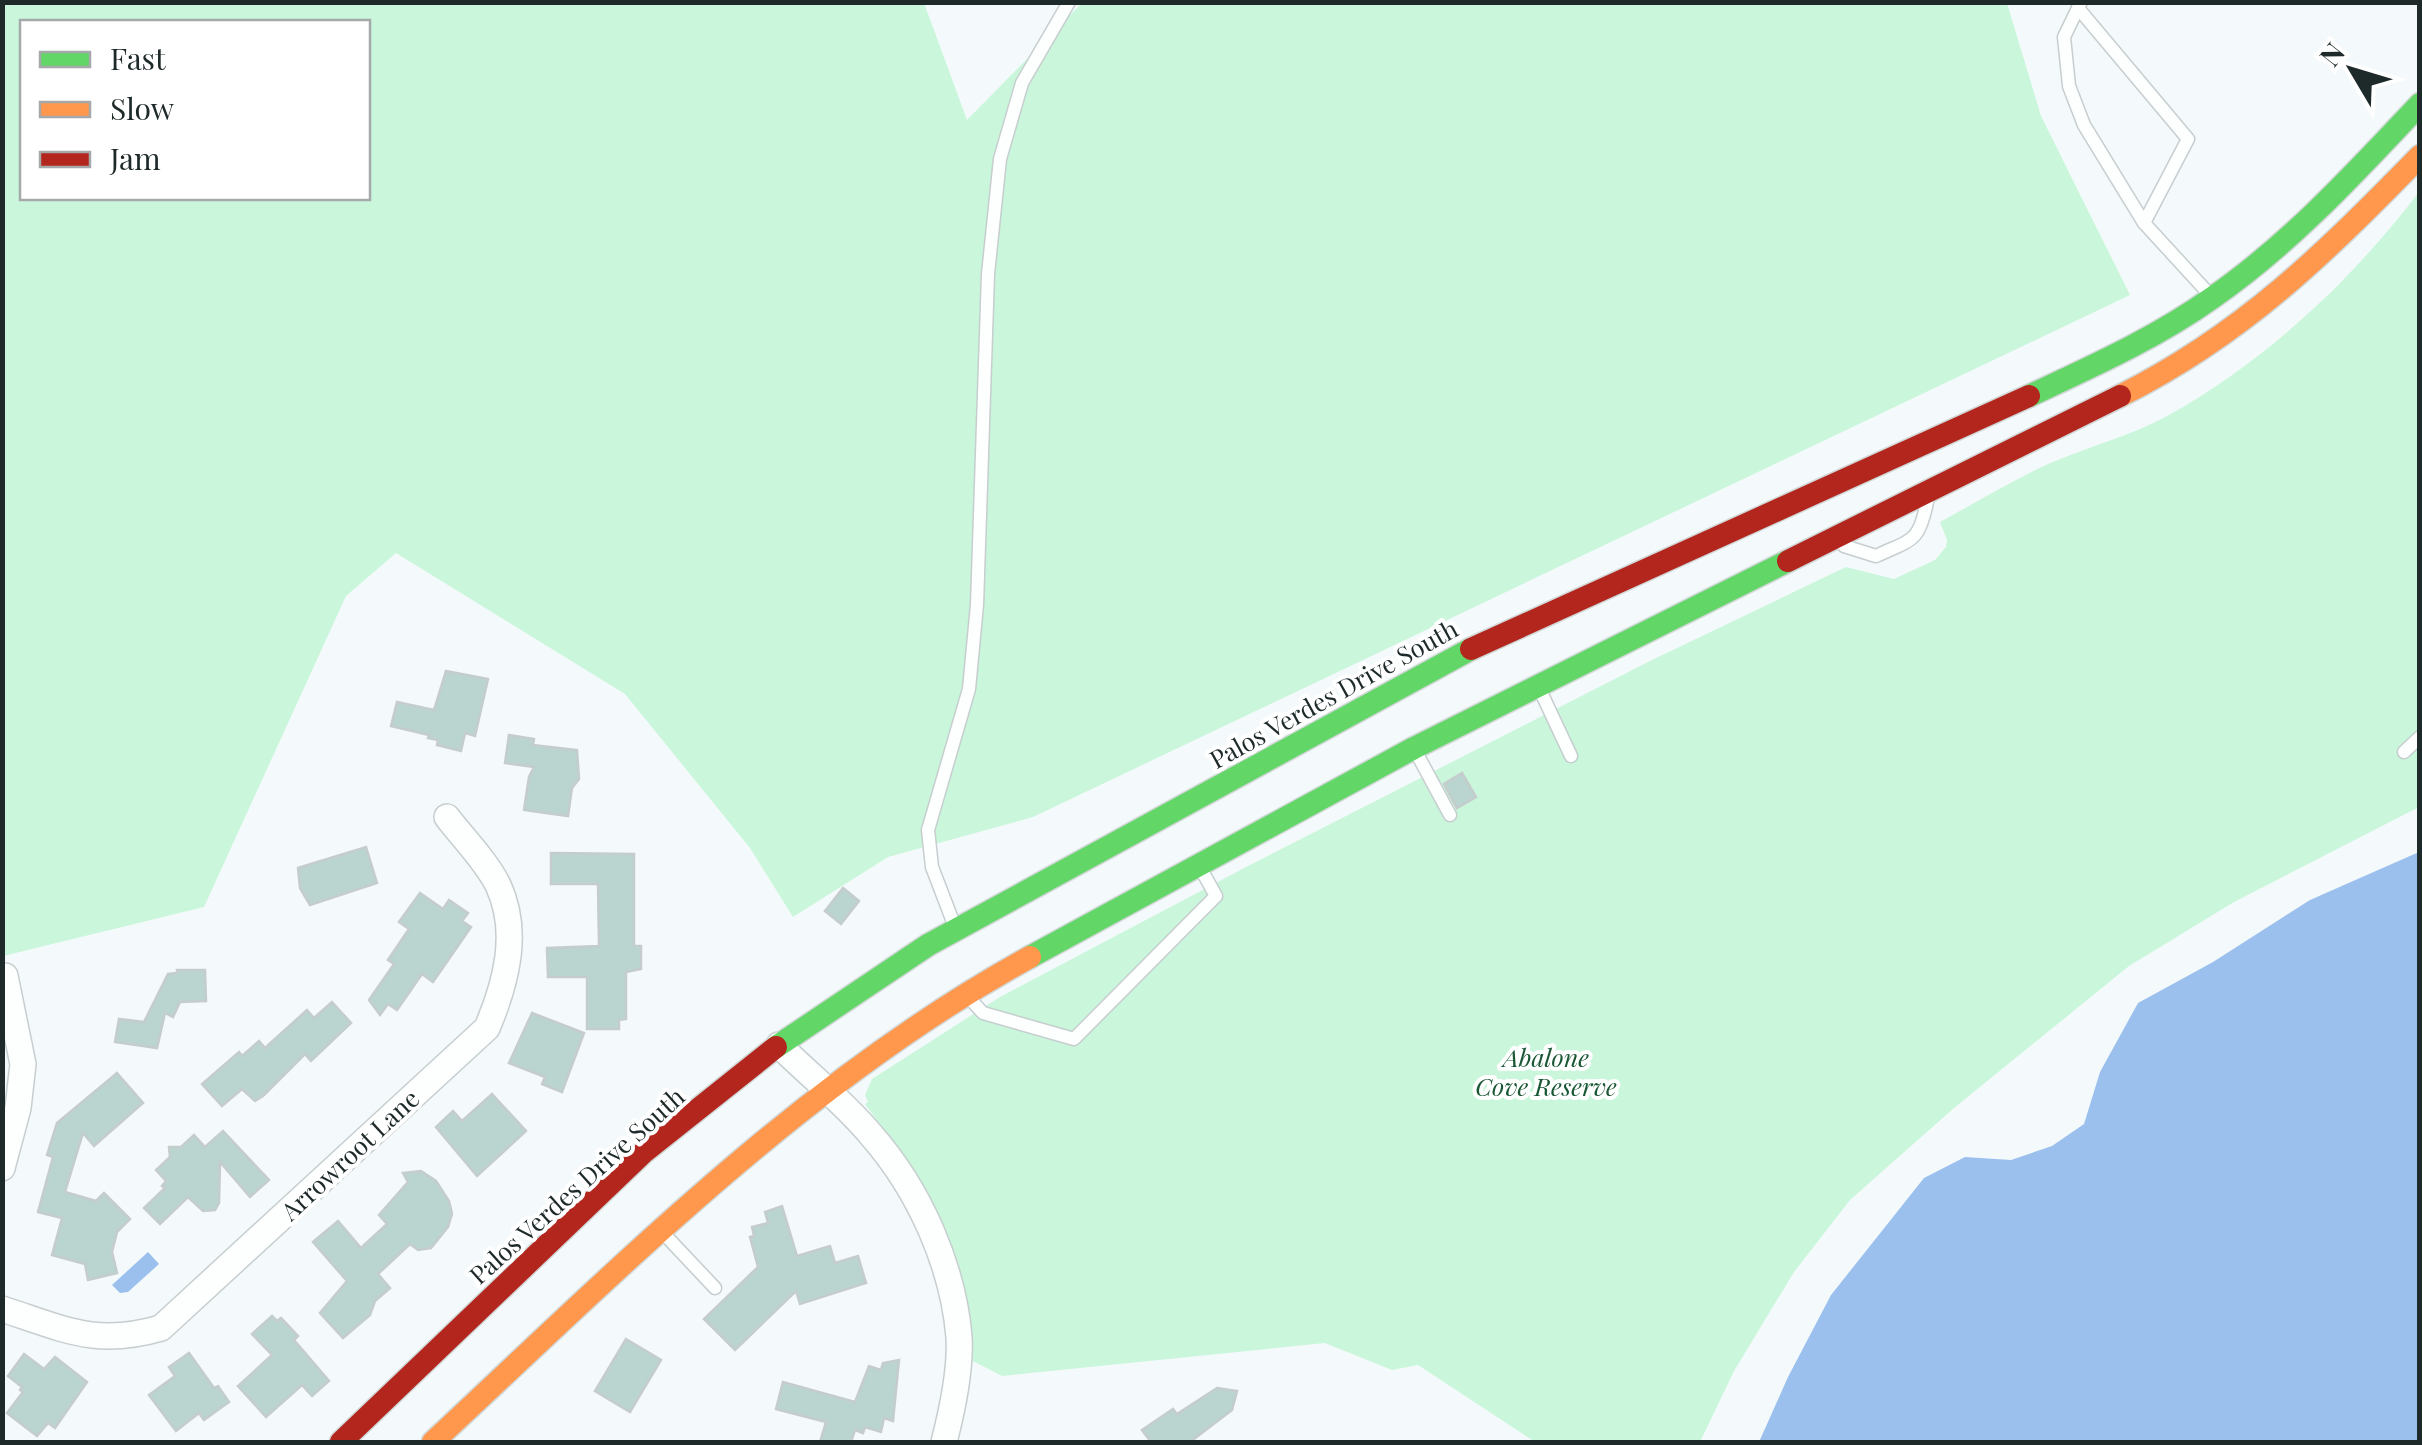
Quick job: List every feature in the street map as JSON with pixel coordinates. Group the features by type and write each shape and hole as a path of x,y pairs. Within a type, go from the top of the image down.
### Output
{"main road":[{"name":"Palos Verdes Drive South","path":"341,1442 643,1154 779,1045 956,929 1477,646 2137,343 2212,298 2329,198 2420,104"},
{"path":"433,1442 660,1231 826,1091 965,993 1537,684 2158,377 2236,328 2337,242 2420,156"}],"street":[{"name":"Arrowroot Lane","path":"2,1309 83,1336 130,1337 162,1328 487,1028 504,988 510,928 498,884 446,817"},
{"path":"2,1168 18,1108 23,1064 5,976"},
{"path":"779,1045 870,1133 894,1164 928,1225 949,1279 959,1340 944,1442"}],"lane":[{"path":"956,929 932,867 928,830 969,690 978,604 988,274 1000,159 1022,82 1069,2"},
{"path":"2144,223 2188,140 2080,5 2064,37 2069,86 2084,125 2144,223 2236,328"},
{"path":"1827,541 1876,556 1912,539 1921,530 1929,490"},
{"path":"1537,684 1571,756"},
{"path":"2404,752 2420,737"},
{"path":"1414,748 1450,815"},
{"path":"965,993 983,1013 1074,1039 1216,896 1198,864"},
{"path":"660,1231 714,1288"}],"green space":[{"path":"2,3 924,3 967,120 1082,3 2007,3 2041,116 2130,295 1033,817 888,857 793,917 750,848 625,694 396,553 346,596 204,907 3,956"},
{"name":"Abalone Cove Reserve","path":"2419,192 2419,807 2234,902 2129,966 1954,1108 1850,1200 1794,1272 1734,1371 1700,1442 1535,1442 1418,1365 1392,1370 1325,1343 1002,1376 971,1360 970,1321 955,1253 926,1193 865,1104 872,1079 1000,997 1652,660 1846,567 1894,579 1935,560 1947,540 1940,522 2048,464 2169,415 2273,344 2365,257"}],"water":[{"path":"2419,852 2419,1442 1759,1442 1831,1295 1924,1178 1965,1157 2011,1160 2052,1146 2084,1124 2100,1072 2138,1003 2213,962 2310,900"},
{"path":"148,1252 159,1264 128,1292 120,1293 112,1285"}],"building":[{"path":"446,671 488,679 475,736 465,733 461,751 437,745 438,740 428,738 429,735 391,726 397,702 434,710"},
{"path":"509,735 534,739 533,745 577,750 579,779 572,788 568,816 524,810 534,767 505,763"},
{"path":"1462,773 1476,797 1457,808 1444,784"},
{"path":"366,847 377,883 310,905 300,888 298,868"},
{"path":"551,853 634,854 634,946 641,946 641,969 626,972 626,1019 619,1020 619,1029 587,1029 587,977 548,977 547,948 599,946 598,884 551,884"},
{"path":"843,888 859,901 841,924 825,911"},
{"path":"420,893 443,909 449,900 468,913 462,921 471,927 433,982 422,974 397,1010 388,1004 380,1015 369,1000 394,964 388,960 409,929 399,922"},
{"path":"177,970 205,970 206,1001 180,1002 173,1017 165,1013 157,1048 115,1042 119,1019 144,1022 168,974"},
{"path":"332,1002 351,1023 311,1061 305,1054 263,1096 255,1101 242,1089 222,1106 202,1084 239,1052 242,1056 259,1041 265,1048 307,1010 314,1018"},
{"path":"532,1013 584,1033 562,1092 542,1084 545,1077 509,1063"},
{"path":"117,1073 143,1103 94,1146 83,1133 65,1192 96,1201 104,1193 130,1219 117,1232 112,1252 117,1273 88,1280 85,1264 52,1255 62,1218 38,1212 53,1157 47,1155 57,1123"},
{"path":"492,1094 526,1131 477,1176 436,1127 453,1111 462,1121"},
{"path":"223,1131 269,1180 250,1197 220,1162 219,1203 215,1210 203,1211 188,1197 160,1224 144,1208 165,1188 162,1186 166,1181 156,1170 170,1157 169,1147 181,1147 194,1135 205,1147"},
{"path":"421,1171 436,1181 449,1201 452,1214 448,1227 431,1248 418,1250 410,1244 378,1274 390,1288 375,1301 370,1315 343,1338 320,1313 347,1281 313,1242 338,1221 361,1248 387,1224 379,1215 408,1182 403,1173"},
{"path":"782,1206 797,1256 830,1246 835,1263 858,1256 866,1283 800,1304 796,1291 735,1350 704,1319 758,1267 750,1237 754,1236 752,1227 768,1223 765,1212"},
{"path":"272,1316 277,1321 281,1318 298,1336 294,1340 329,1381 312,1396 302,1385 266,1417 238,1386 272,1355 252,1334"},
{"path":"626,1339 661,1360 630,1412 595,1391"},
{"path":"189,1353 229,1402 204,1420 199,1413 176,1431 149,1395 175,1376 169,1367"},
{"path":"24,1354 44,1369 55,1357 87,1382 55,1428 48,1423 37,1436 7,1413 23,1392 8,1376"},
{"path":"899,1360 893,1421 884,1418 881,1432 865,1427 863,1433 855,1430 851,1442 820,1442 826,1422 776,1409 783,1382 855,1402 869,1366 881,1370 883,1363"},
{"path":"1217,1388 1237,1391 1232,1410 1190,1442 1151,1442 1142,1430 1173,1409 1177,1414"}],"traffic: fast":[{"path":"2029,396 2146,339 2241,277 2321,207 2420,104"},
{"path":"1030,957 1414,748 1788,561"},
{"path":"776,1047 928,945 1471,649"}],"traffic: slow":[{"path":"2120,396 2206,346 2281,289 2420,156"},
{"path":"433,1442 644,1245 791,1119 947,1006 1030,957"}],"traffic: jam":[{"path":"1471,649 2029,396"},
{"path":"1788,561 2120,396"},
{"path":"341,1442 643,1153 776,1047"}]}
